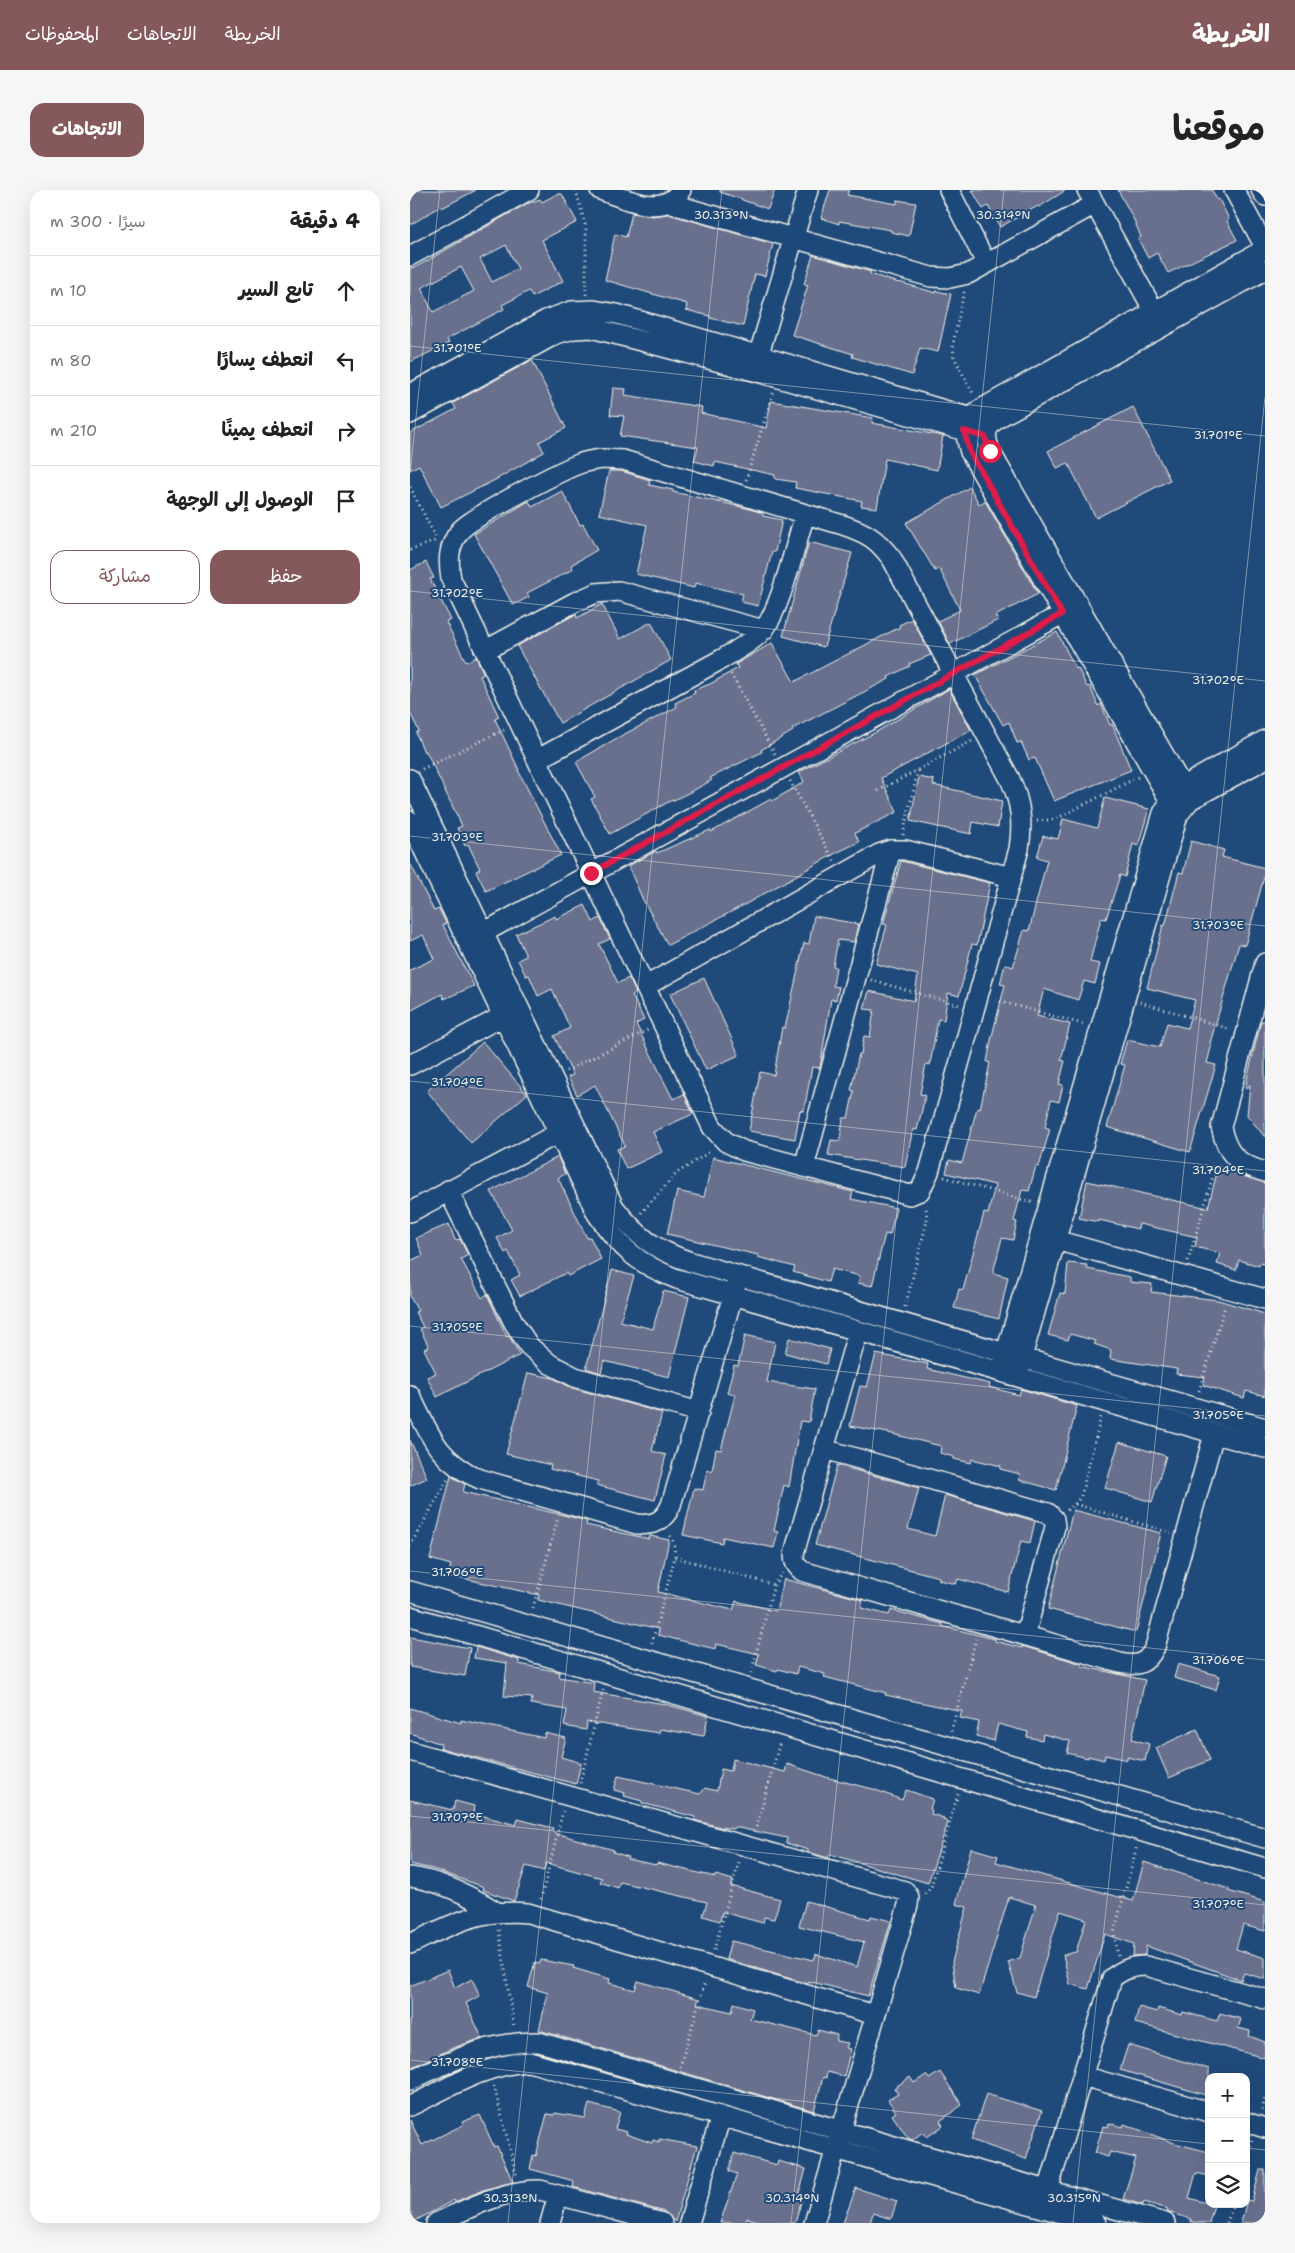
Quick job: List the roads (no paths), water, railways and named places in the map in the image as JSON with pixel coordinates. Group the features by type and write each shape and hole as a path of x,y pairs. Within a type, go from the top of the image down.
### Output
{"street":[{"path":"410,256 529,190"},
{"path":"600,190 648,205 659,206 675,197 793,239 931,277 950,278 968,274 1091,197 1154,311"},
{"path":"756,363 808,190"},
{"path":"949,190 986,263"},
{"path":"1180,801 1152,770 970,452 978,424 1154,311 1265,248 1234,190"},
{"path":"1261,190 1265,196"},
{"path":"410,394 546,320 571,311 585,310 616,314 756,363 777,378 978,424 1265,270"},
{"path":"410,414 556,334 574,329 592,328 756,363 978,424"},
{"path":"978,424 990,451 1180,801 1125,998 1048,1238 1011,1366"},
{"path":"595,460 623,460 805,515 863,531 880,543 892,559 986,733 1017,796 1022,820 1019,849 929,1172 920,1191 910,1195 744,1151 726,1142 712,1127 452,579 445,544 474,519 562,471 581,463 595,460"},
{"path":"538,759 722,659 749,643 764,630 774,613 805,515"},
{"path":"486,650 575,602 596,593 619,591 764,630"},
{"path":"483,933 1062,614"},
{"path":"1048,1238 1049,1207 1163,813 1265,740"},
{"path":"1180,801 1265,759"},
{"path":"414,775 483,933 552,1078 566,1128 597,1214 612,1236 630,1255 652,1269 733,1295 858,1331 1194,1408 1265,1428"},
{"path":"410,821 503,1016 566,1128 614,1207 629,1226 647,1242 668,1255 900,1324 1105,1402 1265,1448"},
{"path":"646,986 879,854 895,850 919,853 1011,877"},
{"path":"804,1167 857,976 895,850"},
{"path":"1265,963 1220,1127 1225,1144 1235,1159 1265,1172"},
{"path":"410,1065 503,1016"},
{"path":"410,1212 566,1128"},
{"path":"448,1190 514,1323 529,1346 550,1364 575,1376 699,1412"},
{"path":"1048,1238 1265,1299"},
{"path":"410,1394 438,1448 456,1467 480,1479 637,1524 648,1525 658,1522 667,1515 671,1506 739,1276"},
{"path":"858,1331 795,1550 793,1558 796,1565 802,1571 1130,1666 1141,1664 1150,1658 1155,1648 1214,1434"},
{"path":"824,1449 1041,1509 1054,1519 1055,1527 1025,1635"},
{"path":"410,1591 1265,1838"},
{"path":"410,1616 1265,1868"},
{"path":"535,1628 536,1654"},
{"path":"671,1694 678,1669"},
{"path":"410,1751 905,1891 909,1897 908,1905 814,2223"},
{"path":"1113,1823 1120,1797"},
{"path":"410,1877 449,1888 474,1898 497,1912"},
{"path":"410,1944 466,1918 497,1912 537,1915 875,2015"},
{"path":"1044,2207 1112,1978 1122,1970 1134,1966 1146,1966 1265,1999"},
{"path":"410,2080 468,2054 500,2044 516,2041 539,2042 842,2130 1044,2207 1165,2223"},
{"path":"410,2106 490,2068 509,2063 536,2064 1096,2223"},
{"path":"1083,2076 1205,2111"},
{"path":"689,2223 721,2116"},
{"path":"1250,2123 1265,2128"},
{"path":"436,2223 498,2196 520,2190 540,2190 662,2223"},
{"path":"550,2223 558,2195"}]}
